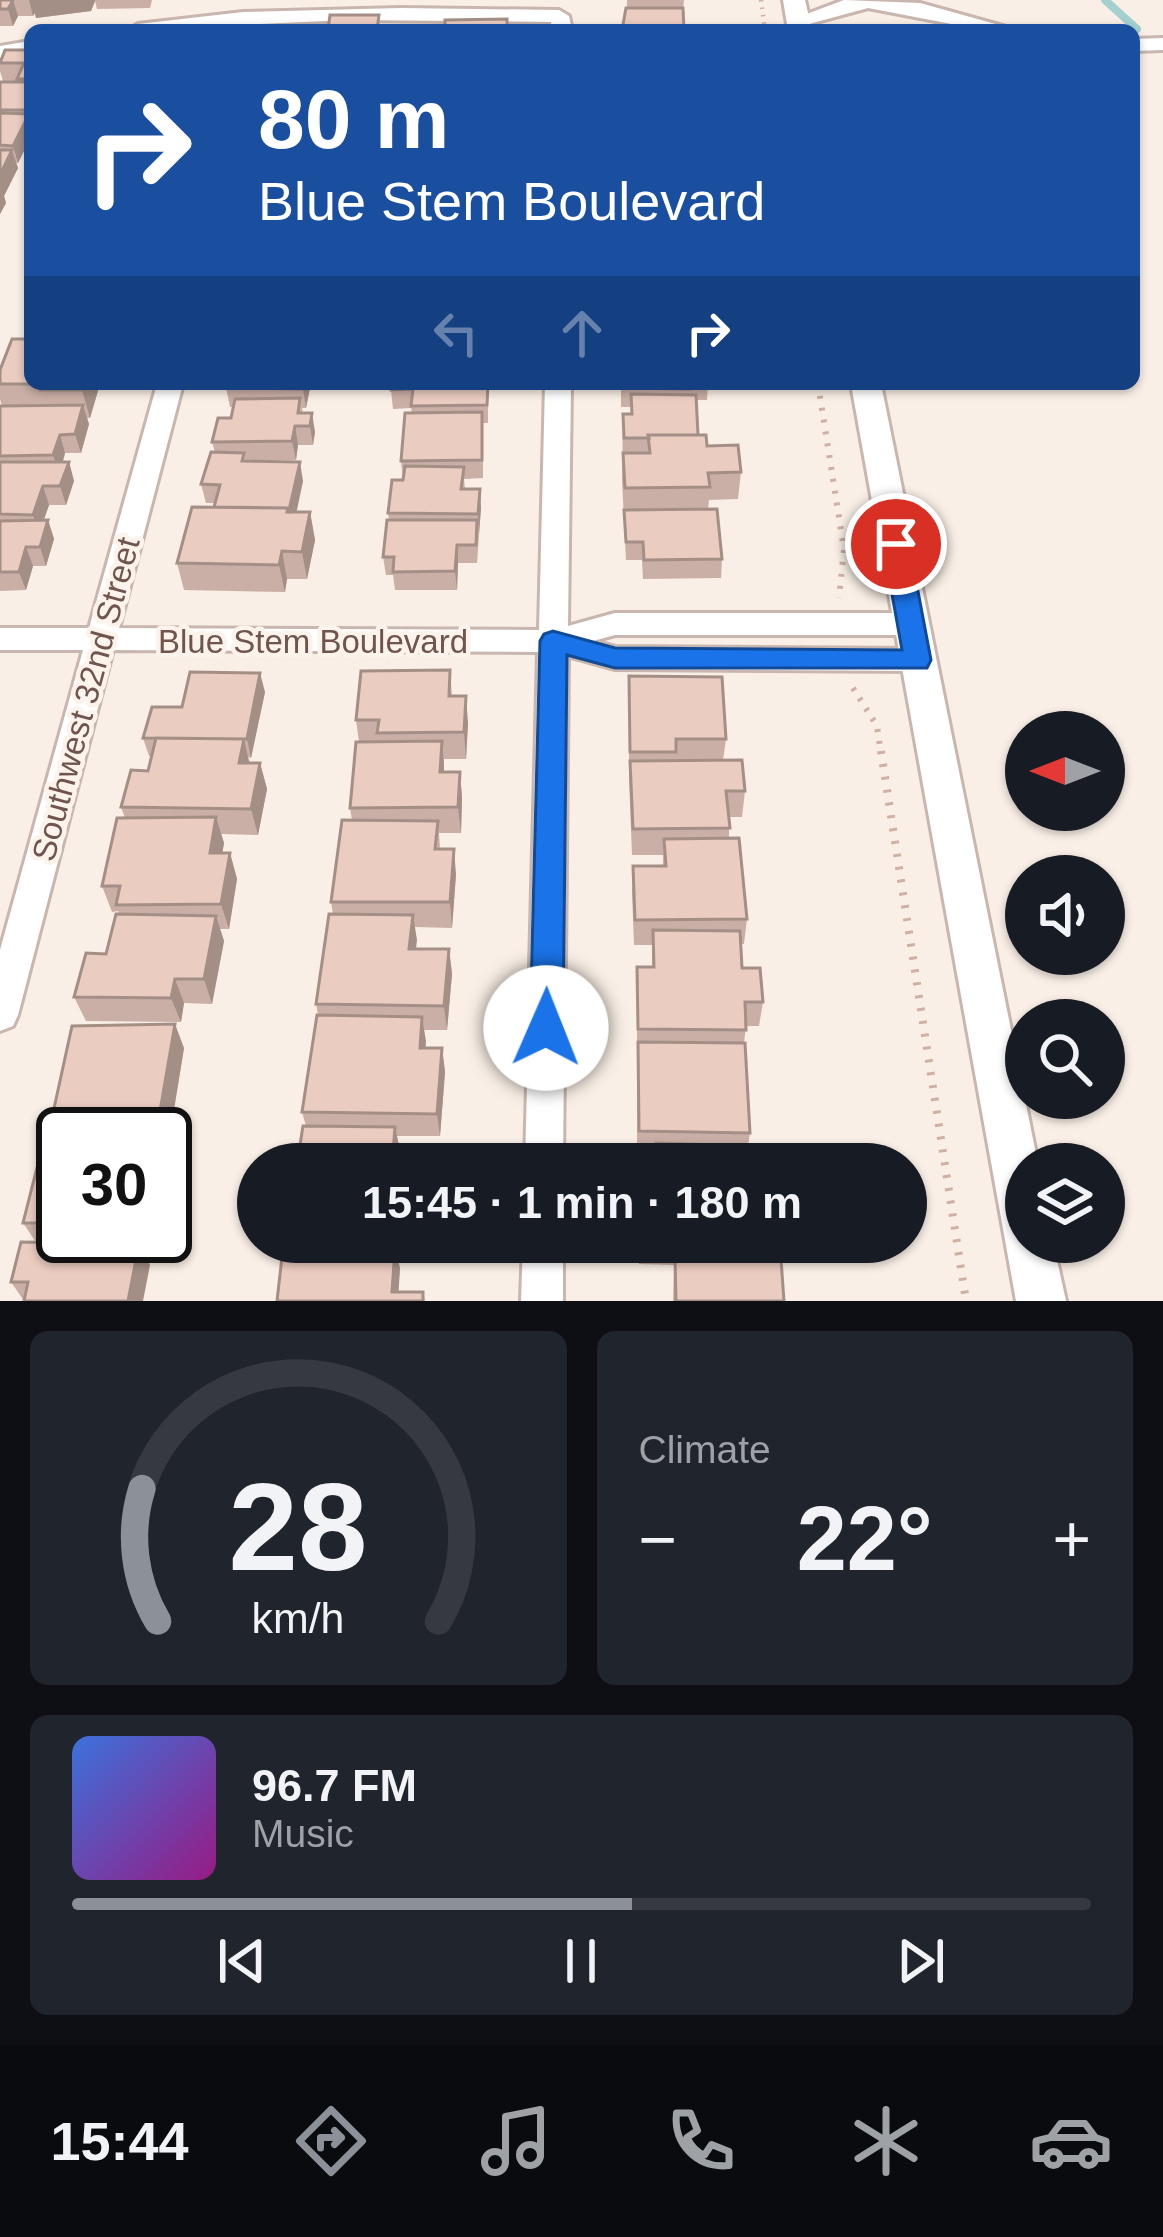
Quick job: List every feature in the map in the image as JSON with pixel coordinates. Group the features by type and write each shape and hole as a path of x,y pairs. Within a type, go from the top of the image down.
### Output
{"street":[{"path":"797,17 858,1 982,24"},
{"path":"271,23 560,23"},
{"name":"Southwest 32nd Street","path":"0,1015 168,390"},
{"path":"544,1143 558,390"},
{"path":"867,390 1011,1143"},
{"name":"Blue Stem Boulevard","path":"553,641 615,624 842,625 915,642"},
{"name":"Blue Stem Boulevard","path":"0,639 553,641 615,658 848,660 915,642"},
{"path":"542,1301 543,1263"},
{"path":"1034,1263 1041,1301"}],"path":[{"path":"819,390 844,549 839,600 842,625"},
{"path":"848,660 852,687 877,726 966,1301"}],"building":[{"path":"0,0 13,0 8,9 0,9"},
{"path":"626,8 683,8 684,24 623,24"},
{"path":"330,15 379,15 378,24 329,24"},
{"path":"507,19 507,24 445,24 445,20"},
{"path":"5,50 24,50 24,63 0,63"},
{"path":"0,82 24,82 24,110 0,110"},
{"path":"0,113 24,114 13,146 0,145"},
{"path":"0,150 12,150 0,175"},
{"path":"12,339 24,339 24,384 0,384 0,370"},
{"path":"413,390 488,390 487,405 411,406"},
{"path":"631,394 696,395 698,435 624,438 623,414 632,414"},
{"path":"300,398 298,413 312,413 310,426 295,426 292,441 212,442 218,418 231,418 235,399"},
{"path":"83,405 75,434 60,435 53,455 0,456 0,406"},
{"path":"482,412 482,460 401,461 405,413"},
{"path":"648,435 706,435 707,446 738,445 741,472 708,473 710,487 625,488 623,453 650,453"},
{"path":"211,452 244,453 242,461 300,462 289,510 214,507 220,485 201,484"},
{"path":"0,462 69,462 60,486 43,486 33,515 0,514"},
{"path":"405,466 464,467 461,489 480,489 478,514 388,513 392,480 403,480"},
{"path":"192,507 310,512 302,552 282,551 279,565 177,563"},
{"path":"717,509 722,559 644,560 643,542 626,542 624,510"},
{"path":"48,520 40,547 26,547 19,572 0,572 0,521"},
{"path":"387,520 477,520 476,545 457,545 455,571 393,572 394,557 383,557"},
{"path":"450,670 449,696 466,696 464,732 377,733 379,720 356,720 361,671"},
{"path":"190,672 260,673 247,739 143,738 152,707 182,707"},
{"path":"629,676 722,677 726,739 676,739 676,752 630,752"},
{"path":"156,738 244,739 239,763 260,763 251,809 121,807 131,770 148,771"},
{"path":"442,741 440,772 460,772 458,807 350,808 356,742"},
{"path":"742,760 745,791 726,791 730,828 633,829 630,761"},
{"path":"216,817 210,853 230,853 221,904 116,905 120,886 102,886 117,818"},
{"path":"342,820 438,821 435,849 454,849 450,902 331,902"},
{"path":"739,838 747,919 635,920 633,866 666,866 664,839"},
{"path":"116,914 216,916 204,979 175,979 171,998 74,997 86,953 106,954"},
{"path":"329,914 413,915 409,949 449,949 444,1006 316,1004"},
{"path":"653,930 740,931 742,968 760,968 763,1002 745,1002 746,1030 638,1029 637,967 654,967"},
{"path":"317,1015 422,1017 420,1048 442,1048 437,1114 302,1112"},
{"path":"175,1024 161,1107 54,1107 72,1026"},
{"path":"638,1042 745,1043 750,1133 639,1131"},
{"path":"303,1126 395,1127 394,1143 300,1143"},
{"path":"36,1172 36,1223 23,1223"},
{"path":"21,1242 36,1242 36,1263 135,1263 128,1301 24,1301 28,1282 11,1282"},
{"path":"281,1263 394,1263 392,1292 423,1292 423,1301 277,1301"},
{"path":"675,1263 781,1263 784,1301 676,1301"}],"waterway":[{"path":"1105,0 1131,24"}],"route":[{"path":"546,1028 553,641 615,658 918,660 896,544"}]}
